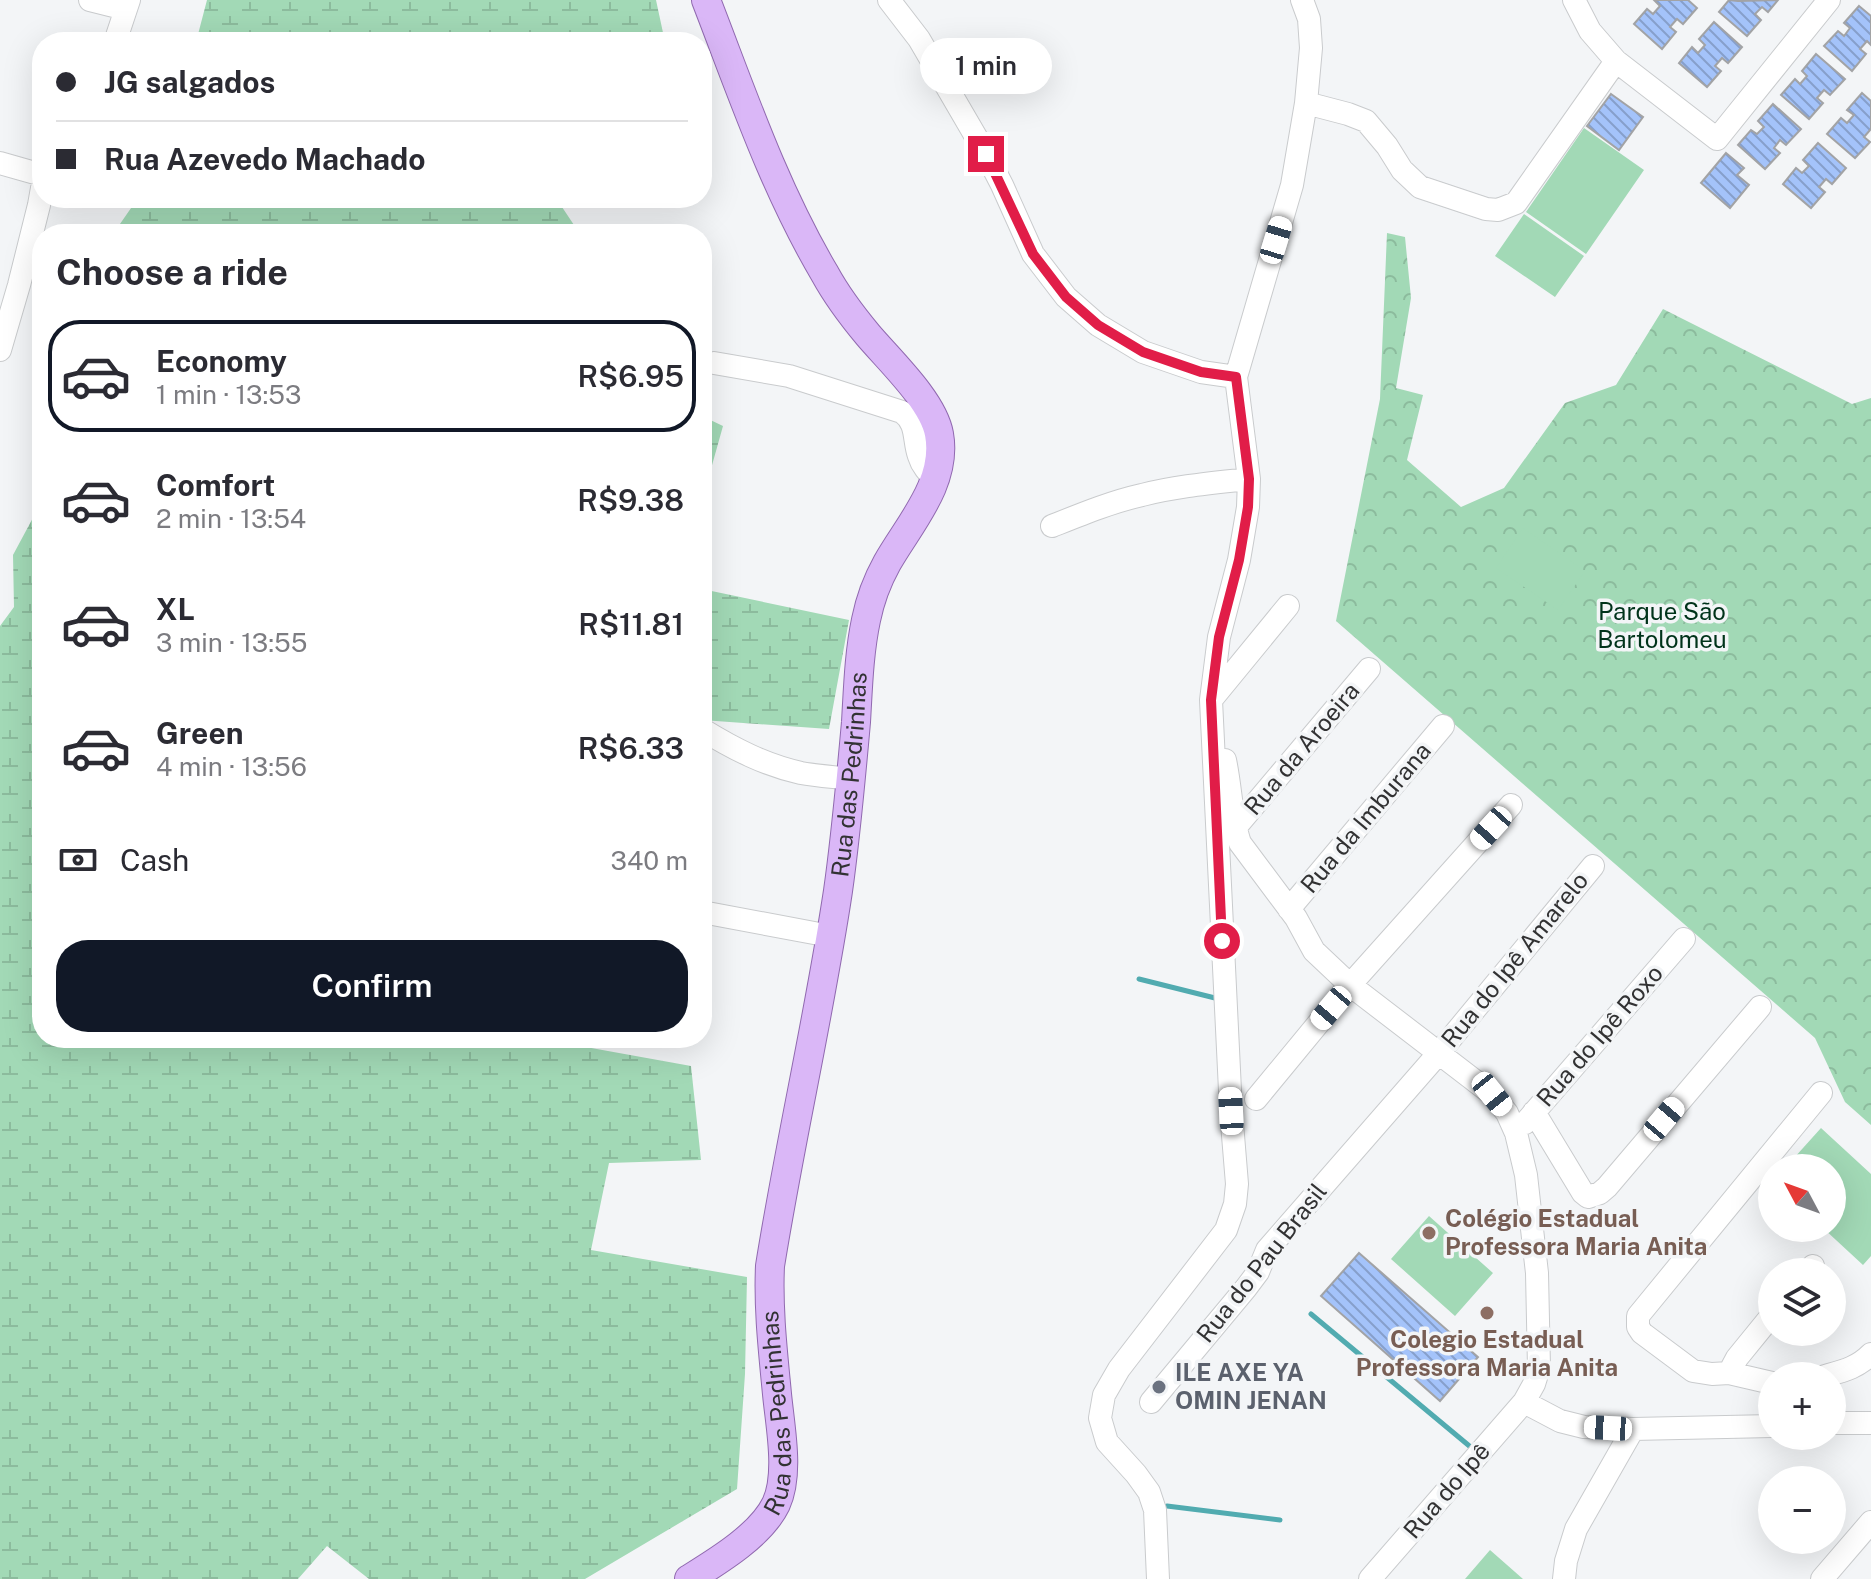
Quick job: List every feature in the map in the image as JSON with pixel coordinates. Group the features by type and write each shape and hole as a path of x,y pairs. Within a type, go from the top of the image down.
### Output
{"main road":[{"name":"Rua das Pedrinhas","path":"689,1579 753,1534 778,1501 783,1463 769,1297 770,1266 838,890 865,622 886,565 929,495 939,462 940,445 939,433 925,402 843,302 796,222 778,185 706,0"}],"street":[{"path":"90,0 128,4 118,32"},
{"path":"889,0 919,39 986,154 1033,254 1066,297 1098,325 1143,352 1201,372 1236,377"},
{"path":"1158,1579 1155,1510 1149,1492 1107,1442 1100,1418 1104,1395 1119,1369 1226,1230 1235,1204 1237,1184 1211,700 1219,637 1239,560 1248,507 1249,479 1236,377 1292,185 1306,103 1311,48 1309,19 1302,0"},
{"path":"1574,0 1590,31 1616,61 1717,139 1829,0"},
{"path":"1306,103 1366,121 1402,170 1420,187 1486,209 1498,210 1516,203 1616,61"},
{"path":"0,163 32,172"},
{"path":"0,350 9,284 35,208"},
{"path":"714,363 789,376 902,412 915,429 916,447 923,466 935,479"},
{"path":"1052,526 1143,494 1249,479"},
{"path":"1211,700 1288,606"},
{"name":"Rua da Aroeira","path":"1235,828 1369,669"},
{"name":"Rua da Imburana","path":"1289,909 1443,726"},
{"path":"1212,730 1225,757 1235,828"},
{"path":"712,735 747,755 773,765 803,773 851,779"},
{"path":"1256,1099 1350,985 1511,805"},
{"name":"Rua do Ipê","path":"1235,828 1240,843 1289,909 1314,951 1350,985 1492,1094 1507,1113 1516,1133 1526,1175 1537,1273 1539,1368 1534,1384 1524,1402 1370,1579"},
{"name":"Rua do Ipê Amarelo","path":"1438,1054 1593,866"},
{"path":"712,914 830,936"},
{"name":"Rua do Ipê Roxo","path":"1516,1133 1684,939"},
{"path":"1534,1112 1583,1193 1593,1196 1607,1187 1760,1007"},
{"name":"Rua do Pau Brasil","path":"1151,1402 1258,1272 1267,1250 1438,1054"},
{"path":"1758,1380 1729,1373 1693,1371 1642,1333 1638,1316 1821,1093"},
{"path":"1729,1373 1758,1332"},
{"path":"1846,1371 1871,1354"},
{"path":"1524,1402 1560,1421 1584,1427 1633,1429 1758,1422"},
{"path":"1846,1423 1871,1423"},
{"path":"1564,1579 1576,1529 1633,1429"},
{"path":"1822,1579 1871,1522"}],"green space":[{"path":"207,0 656,0 663,32 199,32"},
{"path":"1584,128 1644,170 1586,254 1526,212"},
{"path":"131,208 563,208 573,224 120,224"},
{"path":"1524,214 1584,256 1555,297 1495,256"},
{"name":"Parque São Bartolomeu","path":"1387,233 1405,237 1411,298 1396,388 1423,395 1407,460 1461,507 1504,488 1565,403 1616,385 1663,309 1852,404 1871,398 1871,1125 1845,1102 1815,1038 1336,621 1380,399"},
{"path":"712,421 723,426 712,465"},
{"path":"32,520 32,1048 591,1048 691,1066 701,1160 609,1163 591,1250 747,1277 745,1374 737,1489 585,1579 369,1579 327,1546 298,1579 0,1579 0,626 14,607 13,555"},
{"path":"1523,528 1585,571 1558,610 1496,568"},
{"path":"712,591 849,620 829,729 712,721"},
{"path":"1821,1128 1871,1174 1871,1256 1863,1265 1838,1242 1846,1242 1846,1154 1798,1154"},
{"path":"1429,1216 1493,1273 1455,1316 1391,1259"},
{"path":"1490,1550 1523,1579 1465,1579"}],"building":[{"path":"1654,0 1688,0 1697,8 1683,24 1677,19 1670,27 1676,32 1662,49 1634,24 1647,9 1653,14 1660,6"},
{"path":"1729,0 1778,0 1768,12 1762,7 1755,14 1761,20 1747,36 1719,12"},
{"path":"1859,6 1871,16 1871,45 1867,41 1860,49 1866,54 1852,71 1824,46 1838,31 1844,36 1850,28 1844,23"},
{"path":"1714,22 1742,47 1728,63 1722,58 1715,66 1721,71 1707,87 1679,63 1692,47 1698,53 1705,45 1699,39"},
{"path":"1816,54 1845,79 1830,95 1824,90 1817,98 1823,103 1809,119 1781,95 1795,79 1800,84 1807,76 1802,71"},
{"path":"1862,93 1871,101 1871,129 1864,137 1870,142 1855,158 1827,134 1841,118 1847,123 1854,115 1847,110"},
{"path":"1611,94 1643,117 1619,150 1587,126"},
{"path":"1773,104 1801,129 1786,145 1780,140 1774,148 1780,153 1765,169 1738,145 1751,130 1757,134 1764,127 1758,121"},
{"path":"1818,143 1846,168 1832,184 1826,179 1819,187 1825,192 1811,208 1783,184 1796,168 1802,173 1809,166 1803,160"},
{"path":"1726,153 1744,168 1737,175 1749,185 1730,208 1701,183"},
{"path":"1359,1253 1478,1357 1440,1401 1321,1296"}],"waterway":[{"path":"1139,979 1219,999"},
{"path":"1311,1314 1473,1449"},
{"path":"1167,1506 1280,1520"}],"place":[{"name":"Colégio Estadual Professora Maria Anita","path":"1429,1233"},
{"name":"Colegio Estadual Professora Maria Anita","path":"1487,1313"},
{"name":"ILE AXE YA OMIN JENAN","path":"1159,1387"}],"route":[{"path":"986,154 1033,254 1066,297 1098,325 1143,352 1201,372 1236,377 1249,479 1248,507 1239,560 1219,637 1211,700 1222,941"}]}
